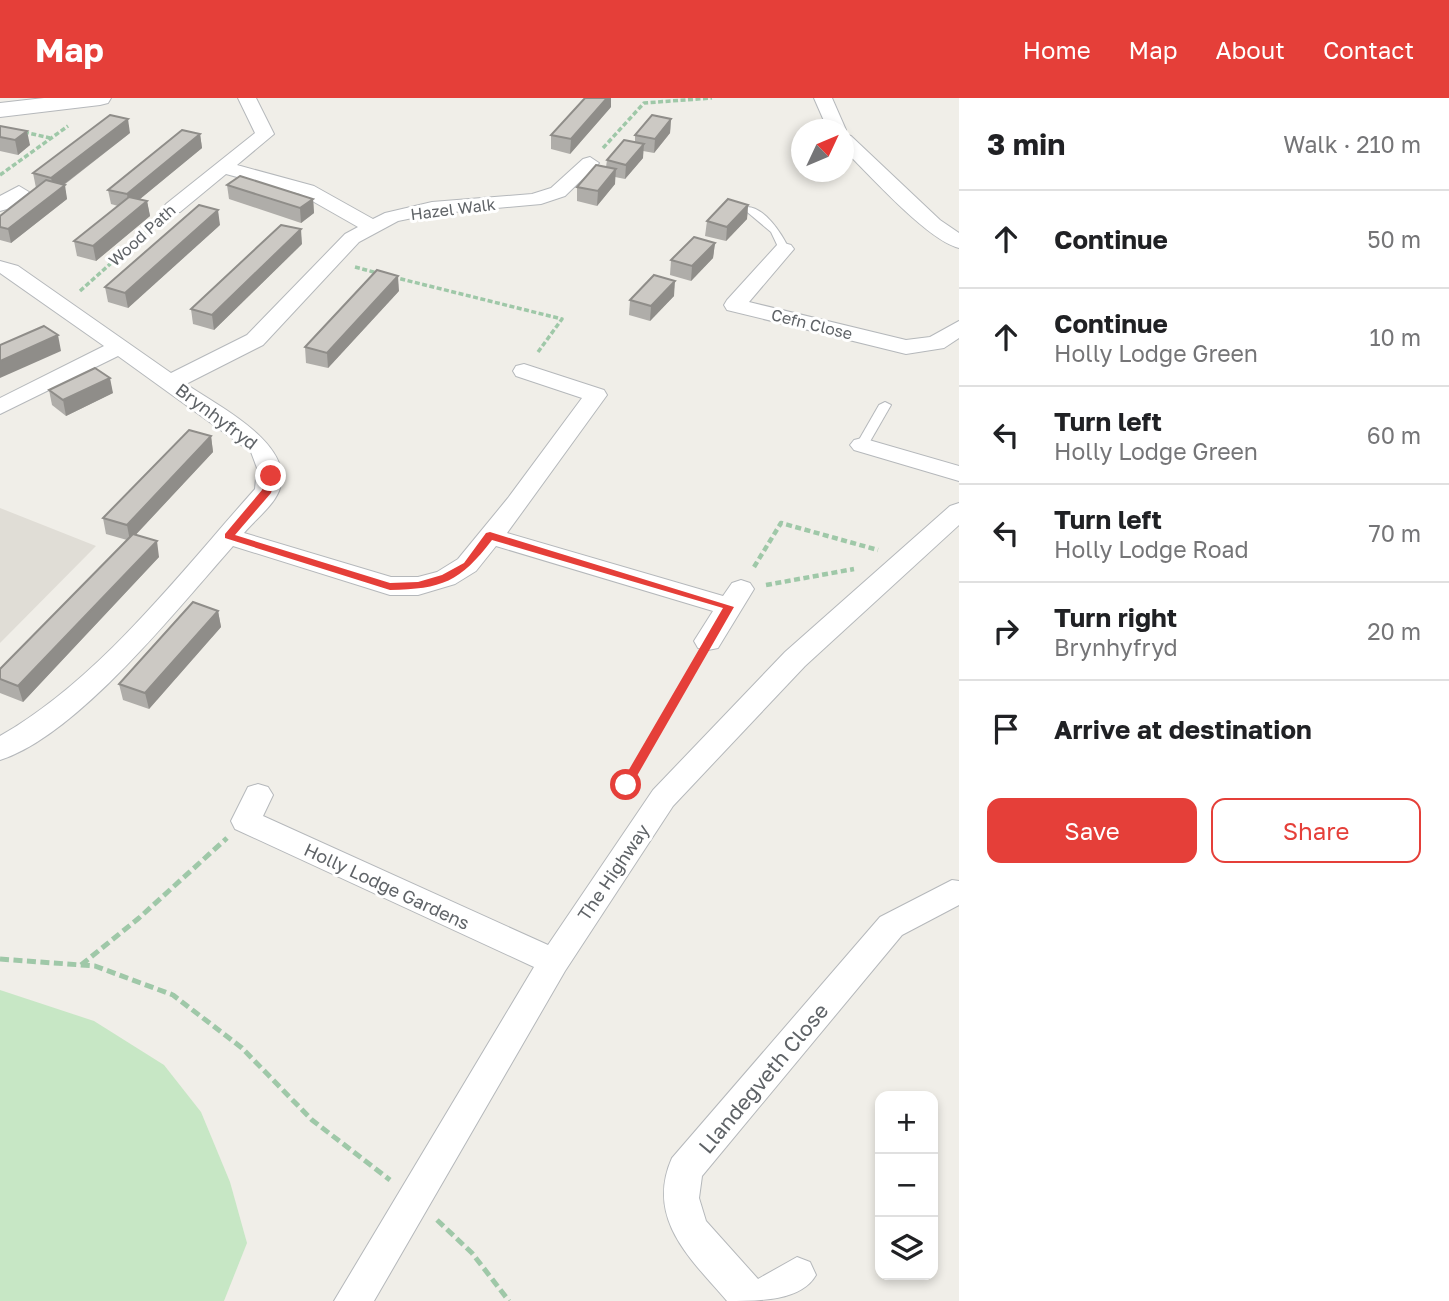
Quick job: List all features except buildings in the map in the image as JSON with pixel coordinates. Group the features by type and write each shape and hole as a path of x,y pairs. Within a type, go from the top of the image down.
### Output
{"street":[{"path":"0,110 100,98"},
{"name":"Wood Path","path":"173,208 265,134 247,98"},
{"path":"823,98 832,119"},
{"path":"854,149 933,224 959,242"},
{"name":"Hazel Walk","path":"171,382 255,340 352,237 392,218 432,208 534,200 558,192 590,163"},
{"path":"223,167 307,190 372,227"},
{"path":"0,205 19,192"},
{"name":"Cefn Close","path":"783,249 735,306 906,347 936,344 959,328"},
{"name":"Brynhyfryd","path":"0,267 11,270 121,346 260,447 269,460 271,476 267,491 107,670 73,702 43,724 0,749"},
{"path":"0,407 121,346"},
{"path":"228,536 390,586 418,586 446,578 467,565 517,503 596,395 524,371"},
{"path":"862,445 959,474"},
{"name":"The Highway","path":"353,1301 554,962 660,804 795,659 957,516"},
{"path":"490,536 735,598 708,641"},
{"name":"Holly Lodge Gardens","path":"252,808 554,962"},
{"name":"Llandegveth Close","path":"752,1301 690,1230 681,1198 685,1170 891,926 952,892 959,893"},
{"path":"758,1301 797,1275"}],"lane":[{"path":"748,209 775,230 783,249"},
{"path":"862,445 885,405"}],"path":[{"path":"590,163 644,103 712,98"},
{"path":"0,175 72,123"},
{"name":"Wood Path","path":"63,306 173,208"},
{"path":"331,260 562,319 524,371"},
{"path":"735,598 781,523 907,558"},
{"path":"735,598 856,568"},
{"path":"660,804 626,785 708,641"},
{"path":"82,965 139,918 252,808"},
{"path":"0,959 95,966 173,995 242,1048 312,1120 415,1199 472,1253 509,1301"}],"shaded area":[{"path":"0,508 96,546 0,643"}],"green space":[{"path":"0,990 94,1021 164,1065 201,1112 230,1182 247,1243 224,1301 0,1301"}],"route":[{"path":"271,476 267,491 228,536 390,586 418,586 446,578 467,565 490,536 729,607 626,785"}]}
